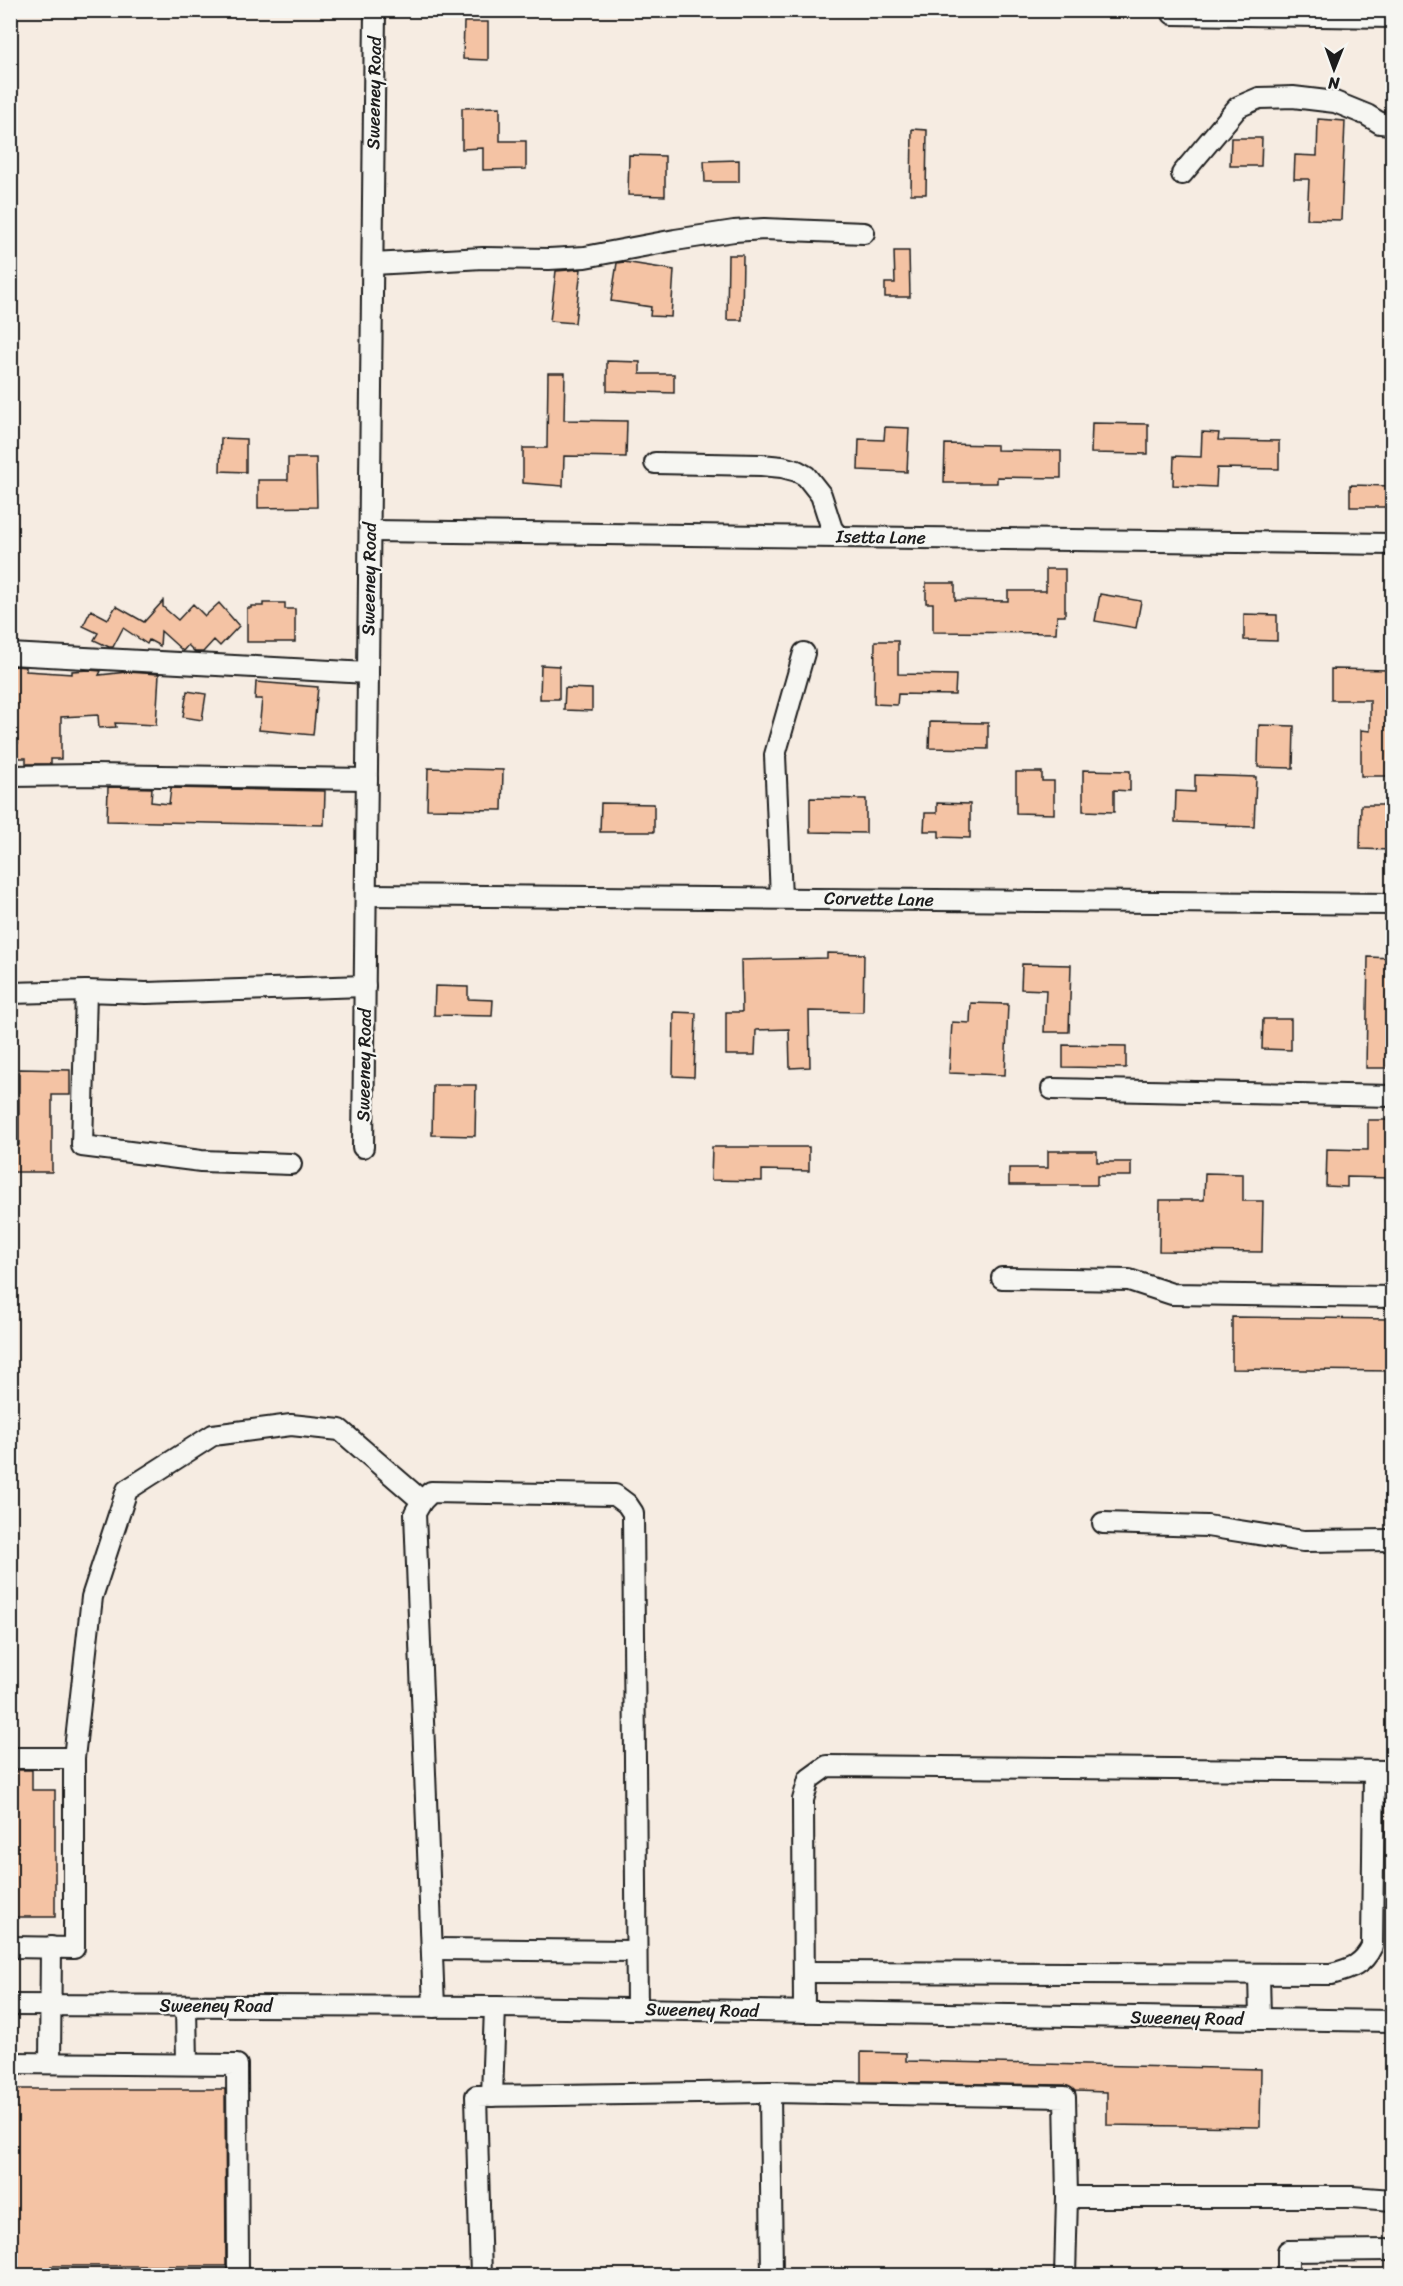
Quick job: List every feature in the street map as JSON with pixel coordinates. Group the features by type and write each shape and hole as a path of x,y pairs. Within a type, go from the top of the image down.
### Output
{"street":[{"name":"Sweeney Road","path":"363,1147 375,10"},
{"path":"1173,14 1392,17"},
{"path":"1182,174 1238,107 1259,98 1335,102 1380,123 1392,124"},
{"path":"373,264 483,258 585,258 675,240 764,229 864,233"},
{"path":"655,463 761,465 797,471 806,476 821,495 832,529 839,537"},
{"name":"Isetta Lane","path":"370,531 1392,544"},
{"path":"781,898 775,755 804,653"},
{"path":"10,654 368,673"},
{"path":"10,776 367,779"},
{"name":"Corvette Lane","path":"366,895 1392,904"},
{"path":"10,993 86,991 146,993 365,986"},
{"path":"86,991 82,1146 201,1161 291,1164"},
{"path":"1052,1089 1392,1096"},
{"path":"1002,1278 1129,1280 1172,1294 1392,1297"},
{"path":"10,1947 74,1947 74,1758 92,1597 127,1490 213,1435 291,1425 340,1430 422,1501"},
{"path":"434,2007 415,1513 431,1492 615,1494 627,1504 633,1513 637,2009"},
{"path":"1103,1523 1207,1526 1303,1540 1392,1540"},
{"path":"10,1758 74,1758"},
{"path":"804,1972 1331,1974 1353,1969 1366,1958 1372,1946 1383,1771 827,1766 809,1779 803,1800 804,2012"},
{"path":"50,2063 51,1947"},
{"path":"432,1949 636,1951"},
{"path":"1259,1974 1260,2019"},
{"name":"Sweeney Road","path":"10,2005 495,2007 1392,2021"},
{"path":"186,2006 187,2064"},
{"path":"492,2096 495,2007"},
{"path":"10,2062 237,2065 238,2276"},
{"path":"770,2092 772,2276"},
{"path":"481,2276 476,2096 770,2092 1065,2097 1067,2197 1065,2276"},
{"path":"1067,2197 1352,2197 1392,2200"},
{"path":"1288,2276 1288,2251 1392,2250"}],"building":[{"path":"464,22 488,22 488,60 463,59"},
{"path":"500,107 500,141 526,141 526,169 483,170 483,148 462,149 462,108"},
{"path":"1318,119 1345,121 1341,220 1307,219 1309,179 1294,179 1295,155 1317,156"},
{"path":"912,129 927,130 926,194 911,194"},
{"path":"1231,138 1262,138 1261,166 1230,166"},
{"path":"629,155 665,156 665,196 628,195"},
{"path":"739,160 739,182 705,182 704,161"},
{"path":"894,251 909,251 910,297 885,297 885,283 895,283"},
{"path":"728,255 743,255 742,320 727,320"},
{"path":"624,262 674,270 671,317 650,316 651,307 611,301 617,263"},
{"path":"581,269 575,323 550,321 556,271"},
{"path":"607,361 640,362 640,374 674,374 674,393 607,391"},
{"path":"548,373 565,373 564,420 627,421 626,457 564,456 563,486 523,483 523,448 547,448"},
{"path":"1092,423 1148,424 1148,454 1091,453"},
{"path":"885,427 909,428 907,472 858,470 859,439 884,440"},
{"path":"1202,432 1219,433 1218,440 1279,441 1279,469 1217,468 1216,487 1173,485 1174,456 1201,457"},
{"path":"221,438 246,439 246,472 220,471"},
{"path":"945,444 997,445 997,450 1061,451 1061,478 997,477 997,483 944,483"},
{"path":"288,458 316,458 317,507 258,508 258,480 288,480"},
{"path":"1350,485 1392,486 1392,507 1350,507"},
{"path":"1046,569 1065,569 1065,616 1057,616 1056,633 933,632 933,603 926,603 926,583 955,583 955,600 1008,601 1008,591 1046,591"},
{"path":"1100,594 1141,601 1136,628 1095,621"},
{"path":"163,601 163,607 178,620 193,604 205,616 219,603 239,626 220,646 214,640 203,652 195,652 188,645 183,651 161,631 160,646 149,640 147,644 123,628 113,647 109,647 94,640 98,633 83,626 91,610 108,619 116,606 144,622"},
{"path":"263,603 285,603 285,609 295,609 295,642 247,642 247,608 263,606"},
{"path":"1244,614 1277,615 1277,641 1244,640"},
{"path":"875,641 898,641 898,674 956,675 955,695 898,694 897,705 874,704"},
{"path":"541,665 559,666 559,699 540,699"},
{"path":"10,667 26,667 26,671 72,674 72,671 89,670 101,671 99,675 127,672 159,674 156,725 115,723 116,727 99,728 98,715 61,717 61,759 51,759 51,764 26,764 26,758 10,758 10,743 18,743 10,711"},
{"path":"1331,669 1392,670 1392,776 1361,776 1361,730 1370,731 1370,700 1331,700"},
{"path":"256,682 318,687 313,735 259,730 262,699 255,699"},
{"path":"565,688 592,689 592,711 564,710"},
{"path":"187,691 206,694 202,720 183,717"},
{"path":"930,722 988,723 988,749 929,748"},
{"path":"1259,725 1294,726 1293,768 1258,767"},
{"path":"428,768 503,770 502,810 427,809"},
{"path":"1083,770 1130,771 1130,791 1114,790 1114,812 1083,811"},
{"path":"1016,772 1042,772 1042,781 1054,781 1054,814 1016,813"},
{"path":"1195,775 1256,777 1254,827 1175,822 1176,791 1195,792"},
{"path":"108,787 152,788 151,802 169,804 171,788 325,791 324,825 107,821"},
{"path":"810,798 866,799 866,833 810,832"},
{"path":"601,803 654,804 654,832 600,832"},
{"path":"937,803 970,804 970,838 939,837 939,831 924,831 925,813 937,813"},
{"path":"1361,805 1392,805 1392,850 1360,849"},
{"path":"827,953 864,954 863,1012 809,1011 810,1067 790,1068 789,1029 756,1030 755,1055 726,1055 726,1012 742,1012 741,960 827,958"},
{"path":"1368,957 1392,958 1392,1068 1366,1068"},
{"path":"1022,964 1071,965 1069,1032 1044,1032 1046,990 1021,989"},
{"path":"435,986 468,987 468,999 493,1000 492,1016 434,1015"},
{"path":"971,1003 1008,1004 1005,1075 949,1073 952,1022 970,1023"},
{"path":"674,1012 696,1013 694,1077 673,1076"},
{"path":"1263,1019 1291,1019 1291,1050 1262,1049"},
{"path":"1063,1045 1126,1046 1126,1068 1063,1067"},
{"path":"19,1069 70,1070 70,1095 52,1095 52,1172 10,1172 10,1145 19,1145"},
{"path":"433,1085 476,1085 475,1136 432,1135"},
{"path":"1368,1120 1392,1120 1391,1178 1347,1177 1347,1187 1326,1186 1327,1149 1368,1150"},
{"path":"712,1147 809,1147 809,1171 762,1170 762,1181 711,1180"},
{"path":"1048,1151 1097,1151 1097,1162 1131,1162 1131,1176 1097,1176 1097,1185 1009,1185 1009,1168 1048,1168"},
{"path":"1205,1173 1243,1174 1243,1201 1263,1201 1262,1252 1159,1251 1160,1200 1204,1200"},
{"path":"1232,1317 1392,1319 1392,1371 1232,1369"},
{"path":"10,1770 32,1770 32,1790 55,1790 55,1917 10,1917"},
{"path":"861,2052 906,2053 906,2061 1261,2069 1260,2127 1107,2125 1107,2092 1075,2091 1065,2085 861,2082"},
{"path":"10,2089 225,2089 226,2266 51,2266 51,2276 10,2276"}]}
